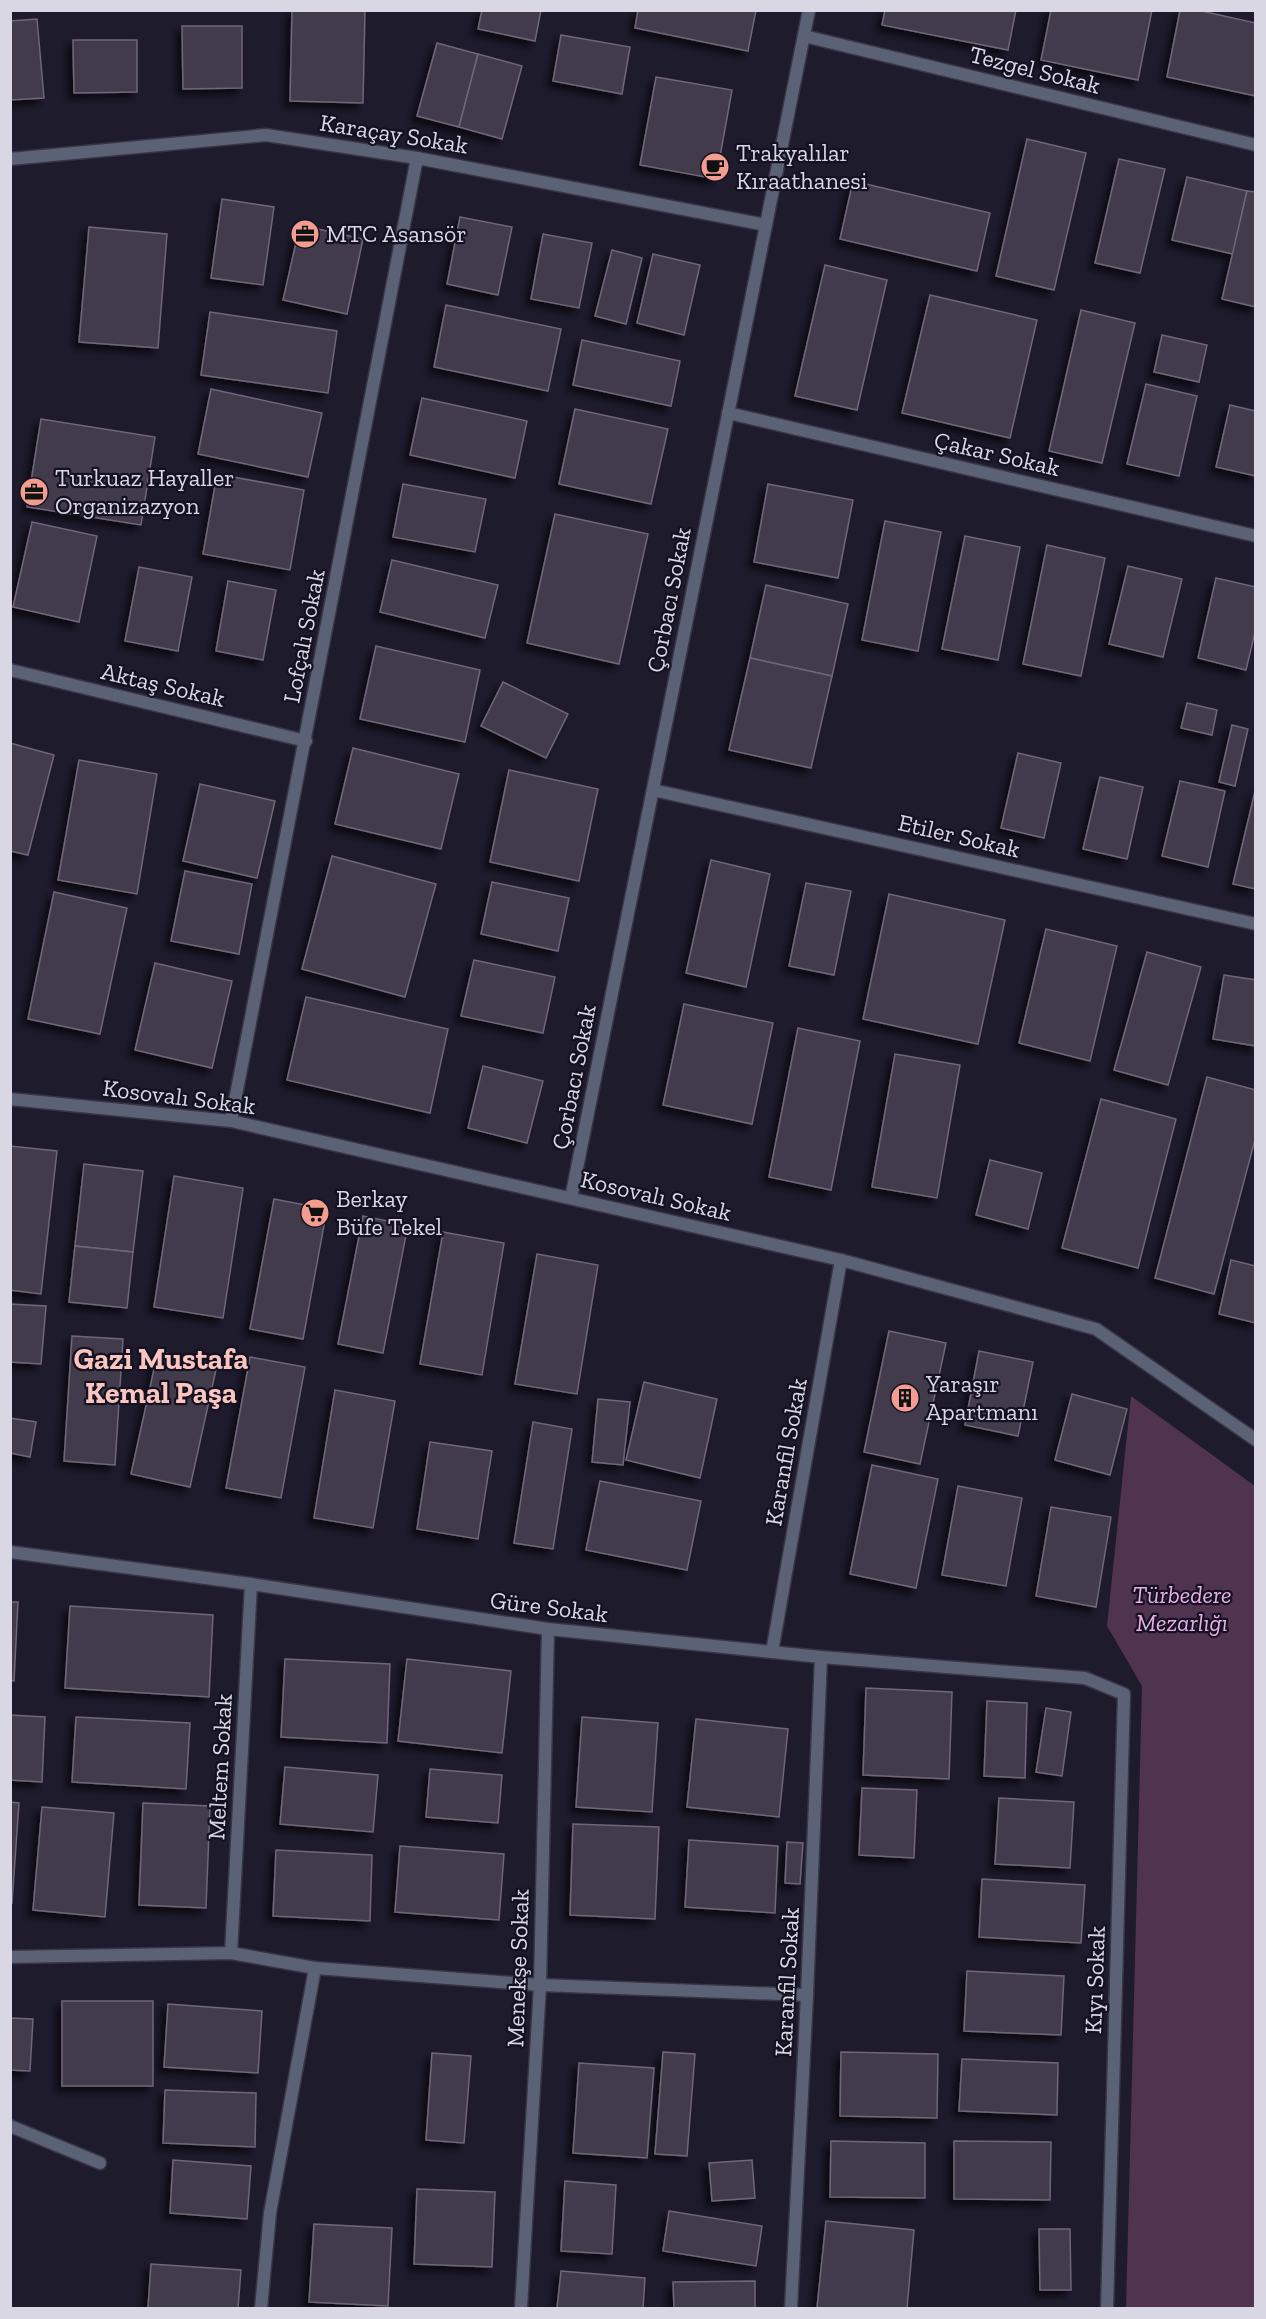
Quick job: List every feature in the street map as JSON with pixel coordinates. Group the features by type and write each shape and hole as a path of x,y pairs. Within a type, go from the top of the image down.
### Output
{"street":[{"name":"Çorbacı Sokak","path":"571,1198 809,10"},
{"name":"Tezgel Sokak","path":"804,36 1256,145"},
{"name":"Karaçay Sokak","path":"10,159 266,135 417,158 766,225"},
{"name":"Lofçalı Sokak","path":"231,1121 417,158"},
{"name":"Çakar Sokak","path":"728,413 1256,536"},
{"name":"Aktaş Sokak","path":"10,670 306,741"},
{"name":"Etiler Sokak","path":"653,790 1256,924"},
{"name":"Kosovalı Sokak","path":"10,1099 231,1121 841,1260 1096,1329 1256,1440"},
{"name":"Karanfil Sokak","path":"772,1652 841,1260"},
{"name":"Güre Sokak","path":"10,1552 251,1584 548,1629 821,1658 1085,1678"},
{"name":"Meltem Sokak","path":"231,1953 251,1584"},
{"name":"Menekşe Sokak","path":"520,2308 540,1985 548,1629"},
{"name":"Karanfil Sokak","path":"791,2308 821,1658"},
{"name":"Kıyı Sokak","path":"1085,1678 1124,1694 1107,2308"},
{"path":"10,1957 231,1953 315,1968 540,1985 807,1995"},
{"path":"261,2308 270,2213 315,1968"},
{"path":"10,2126 100,2163"}],"green space":[{"name":"Türbedere Mezarlığı","path":"1131,1396 1255,1486 1255,2308 1126,2308 1142,1686 1107,1626"}],"building":[{"path":"292,10 365,10 363,103 290,101"},
{"path":"482,10 541,10 535,41 478,29"},
{"path":"638,10 756,10 748,51 635,28"},
{"path":"885,10 1016,10 1008,50 882,25"},
{"path":"1051,10 1152,10 1138,80 1041,60"},
{"path":"1180,10 1197,10 1256,23 1256,96 1167,77"},
{"path":"37,19 44,98 10,100 10,21"},
{"path":"182,26 242,26 242,88 183,89"},
{"path":"561,35 630,47 622,94 553,81"},
{"path":"73,40 137,40 137,92 74,93"},
{"path":"437,43 478,54 459,127 417,116"},
{"path":"478,54 522,66 502,139 459,127"},
{"path":"656,77 732,90 716,179 640,165"},
{"path":"1027,139 1086,153 1054,290 996,276"},
{"path":"1119,159 1165,169 1140,273 1095,263"},
{"path":"1187,177 1247,191 1233,254 1172,240"},
{"path":"853,181 990,213 977,271 840,239"},
{"path":"1247,191 1256,192 1256,307 1222,299"},
{"path":"222,199 274,207 263,285 211,278"},
{"path":"460,217 512,227 498,295 447,284"},
{"path":"300,225 363,239 347,314 283,300"},
{"path":"89,227 167,234 158,348 79,342"},
{"path":"543,234 592,243 579,308 531,299"},
{"path":"612,250 642,258 626,324 595,316"},
{"path":"653,254 700,265 684,335 637,323"},
{"path":"825,265 887,280 857,410 795,396"},
{"path":"930,295 1037,320 1010,438 902,413"},
{"path":"446,305 561,329 548,391 434,367"},
{"path":"1081,310 1135,323 1102,463 1049,451"},
{"path":"210,312 337,331 328,393 201,375"},
{"path":"1162,335 1207,345 1199,382 1154,372"},
{"path":"582,340 680,361 671,406 573,385"},
{"path":"1146,384 1197,396 1179,476 1127,464"},
{"path":"211,389 322,413 308,477 198,454"},
{"path":"422,398 527,421 515,478 410,455"},
{"path":"1230,405 1256,411 1256,476 1216,467"},
{"path":"575,409 668,429 651,504 559,484"},
{"path":"41,419 155,437 141,525 27,507"},
{"path":"217,474 304,490 290,570 203,554"},
{"path":"403,484 486,499 475,552 393,537"},
{"path":"768,484 853,500 838,578 754,562"},
{"path":"555,514 648,534 619,664 527,643"},
{"path":"885,521 941,532 918,651 862,640"},
{"path":"32,522 97,536 79,622 13,607"},
{"path":"965,536 1020,547 998,660 942,649"},
{"path":"1047,545 1105,558 1081,676 1023,664"},
{"path":"392,560 498,585 485,638 380,612"},
{"path":"1128,566 1182,579 1163,657 1109,644"},
{"path":"139,567 192,577 178,651 125,641"},
{"path":"1216,578 1256,587 1256,628 1246,670 1198,658"},
{"path":"228,581 276,590 263,660 216,651"},
{"path":"766,585 848,604 832,676 750,658"},
{"path":"376,646 480,670 465,742 360,719"},
{"path":"750,658 832,676 811,768 729,750"},
{"path":"503,682 568,714 546,758 481,726"},
{"path":"1187,703 1217,710 1212,735 1181,728"},
{"path":"1232,725 1248,729 1235,786 1219,782"},
{"path":"10,743 54,755 28,855 10,851"},
{"path":"353,748 459,774 441,849 335,824"},
{"path":"1018,753 1061,763 1044,838 1001,828"},
{"path":"79,760 157,774 137,894 58,880"},
{"path":"509,770 598,789 579,881 490,862"},
{"path":"1100,777 1143,787 1127,859 1083,849"},
{"path":"1180,781 1225,791 1208,867 1162,856"},
{"path":"200,784 275,801 257,878 183,861"},
{"path":"1256,787 1256,889 1233,884"},
{"path":"332,856 436,884 405,997 302,969"},
{"path":"711,860 770,874 746,987 686,973"},
{"path":"185,871 252,884 239,954 171,941"},
{"path":"492,882 569,898 558,951 481,934"},
{"path":"806,883 851,891 834,975 789,966"},
{"path":"54,892 127,908 100,1034 28,1019"},
{"path":"889,894 1005,920 978,1044 863,1019"},
{"path":"1046,929 1117,946 1090,1061 1019,1043"},
{"path":"1147,952 1201,967 1168,1085 1114,1070"},
{"path":"474,960 555,977 543,1033 461,1016"},
{"path":"155,963 232,981 212,1068 135,1050"},
{"path":"1224,975 1256,980 1256,1046 1213,1039"},
{"path":"306,997 448,1029 430,1113 287,1080"},
{"path":"684,1004 773,1023 752,1124 663,1105"},
{"path":"798,1028 860,1041 831,1190 769,1177"},
{"path":"895,1054 960,1065 937,1198 872,1187"},
{"path":"483,1066 543,1081 527,1143 468,1128"},
{"path":"1207,1077 1256,1090 1256,1136 1214,1294 1155,1278"},
{"path":"1101,1099 1176,1119 1138,1268 1062,1248"},
{"path":"10,1146 57,1151 41,1294 10,1290"},
{"path":"990,1160 1042,1173 1028,1229 976,1215"},
{"path":"84,1164 143,1171 133,1252 75,1246"},
{"path":"174,1176 243,1188 223,1318 154,1307"},
{"path":"274,1199 327,1209 303,1339 250,1329"},
{"path":"363,1216 408,1225 383,1353 338,1344"},
{"path":"443,1232 504,1243 482,1375 420,1364"},
{"path":"75,1246 133,1252 127,1308 69,1302"},
{"path":"537,1254 598,1265 577,1394 515,1384"},
{"path":"1231,1260 1256,1266 1256,1323 1219,1314"},
{"path":"10,1304 46,1306 41,1364 10,1362"},
{"name":"Yaraşır Apartmanı","path":"889,1331 946,1343 920,1464 864,1452"},
{"path":"72,1336 123,1339 115,1465 64,1461"},
{"path":"158,1351 217,1365 190,1487 131,1474"},
{"path":"979,1351 1033,1362 1018,1436 965,1425"},
{"path":"250,1357 305,1367 281,1498 226,1488"},
{"path":"644,1382 717,1399 700,1478 626,1460"},
{"path":"335,1390 395,1401 373,1528 314,1518"},
{"path":"1072,1394 1127,1409 1110,1475 1055,1460"},
{"path":"598,1399 630,1402 623,1465 592,1462"},
{"path":"10,1418 36,1422 30,1457 10,1453"},
{"path":"533,1422 572,1429 553,1549 514,1543"},
{"path":"430,1442 492,1451 478,1539 417,1529"},
{"path":"872,1465 938,1479 916,1588 850,1574"},
{"path":"600,1481 701,1501 687,1570 586,1550"},
{"path":"958,1486 1022,1498 1006,1586 942,1575"},
{"path":"1051,1507 1111,1517 1096,1607 1036,1596"},
{"path":"10,1602 18,1602 14,1681 10,1680"},
{"path":"70,1606 213,1615 209,1697 65,1688"},
{"path":"285,1659 390,1664 387,1743 281,1737"},
{"path":"407,1659 511,1671 502,1753 398,1741"},
{"path":"866,1688 952,1692 949,1779 863,1775"},
{"path":"987,1701 1027,1703 1025,1778 984,1776"},
{"path":"1046,1708 1071,1712 1062,1776 1036,1772"},
{"path":"10,1715 45,1717 42,1782 10,1780"},
{"path":"76,1717 190,1723 186,1789 72,1782"},
{"path":"582,1717 658,1723 652,1812 576,1807"},
{"path":"696,1719 788,1729 779,1817 687,1807"},
{"path":"285,1767 378,1775 373,1832 280,1824"},
{"path":"430,1769 502,1775 498,1823 426,1817"},
{"path":"862,1788 917,1790 914,1858 859,1855"},
{"path":"999,1798 1074,1802 1070,1868 995,1864"},
{"path":"10,1802 19,1803 12,1903 10,1903"},
{"path":"143,1803 210,1806 206,1908 139,1905"},
{"path":"42,1807 114,1813 105,1917 33,1910"},
{"path":"573,1824 659,1827 655,1919 570,1915"},
{"path":"689,1840 778,1846 775,1913 685,1907"},
{"path":"787,1842 803,1843 800,1884 785,1883"},
{"path":"400,1846 504,1854 499,1920 395,1912"},
{"path":"276,1850 372,1855 370,1921 273,1916"},
{"path":"982,1879 1085,1885 1081,1943 979,1937"},
{"path":"967,1971 1064,1976 1061,2035 964,2031"},
{"path":"62,2001 153,2001 153,2086 62,2086"},
{"path":"168,2004 262,2011 258,2073 164,2067"},
{"path":"10,2018 33,2019 30,2071 10,2070"},
{"path":"663,2052 695,2054 687,2156 655,2154"},
{"path":"841,2052 938,2054 937,2118 840,2116"},
{"path":"432,2053 471,2056 464,2143 426,2140"},
{"path":"962,2059 1058,2063 1057,2115 959,2111"},
{"path":"579,2063 654,2068 647,2158 573,2153"},
{"path":"165,2090 256,2093 255,2147 163,2143"},
{"path":"831,2141 925,2143 925,2198 830,2197"},
{"path":"954,2141 1051,2142 1050,2200 954,2199"},
{"path":"173,2160 251,2166 247,2219 170,2213"},
{"path":"752,2160 755,2198 712,2201 709,2163"},
{"path":"565,2181 616,2185 612,2254 561,2251"},
{"path":"417,2189 495,2192 492,2267 414,2264"},
{"path":"669,2211 762,2226 756,2266 663,2251"},
{"path":"826,2221 914,2230 907,2308 817,2308"},
{"path":"314,2224 392,2228 388,2306 309,2302"},
{"path":"1039,2229 1070,2229 1071,2290 1040,2290"},
{"path":"151,2264 241,2270 238,2308 148,2308"},
{"path":"561,2271 645,2278 643,2308 557,2308"},
{"path":"755,2281 755,2308 674,2308 673,2282"}],"place":[{"name":"Trakyalılar Kıraathanesi","path":"715,167"},
{"name":"MTC Asansör","path":"305,234"},
{"name":"Turkuaz Hayaller Organizazyon","path":"34,492"},
{"name":"Berkay Büfe Tekel","path":"315,1213"},
{"name":"Yaraşır Apartmanı","path":"905,1398"}],"district":[{"name":"Gazi Mustafa Kemal Paşa","path":"161,1376"}]}
